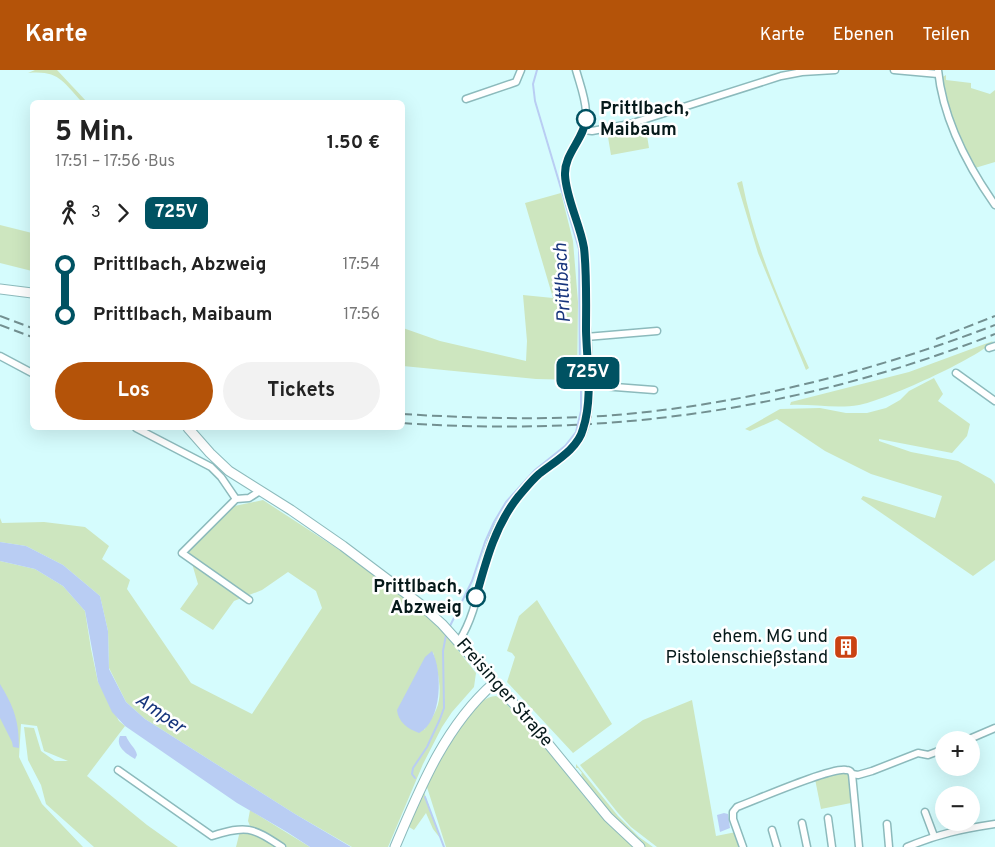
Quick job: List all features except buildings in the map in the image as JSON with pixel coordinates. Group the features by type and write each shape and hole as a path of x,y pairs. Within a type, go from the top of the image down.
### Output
{"main road":[{"path":"0,289 30,293"},
{"name":"Freisinger Straße","path":"190,430 210,454 229,471 291,510 342,546 420,604 448,629 537,731 608,817 640,847"},
{"path":"395,847 422,785 438,754 469,708 494,683"}],"street":[{"path":"466,98 516,82 521,70"},
{"path":"459,641 470,620 498,527 513,504 534,479 579,440 588,411 589,389 584,248 566,183 565,172 570,156 584,130 586,122 586,106 576,70"},
{"path":"584,130 592,131 630,124 781,76 802,72 835,70"},
{"path":"894,70 938,72 945,106 956,137 963,153 995,205"},
{"path":"586,337 657,331"},
{"path":"0,356 30,373"},
{"path":"956,373 995,400"},
{"path":"589,389 654,390"},
{"path":"140,430 211,467 221,477 236,499"},
{"path":"249,600 182,553 236,499 249,498 260,491"},
{"path":"980,734 995,728"},
{"path":"743,847 733,819 733,812 737,808 820,775 845,769 852,774 858,775 918,753 928,756 935,753"},
{"path":"118,770 212,836 241,828 248,829 268,837 282,847"},
{"path":"852,774 859,847"},
{"path":"925,812 934,836"},
{"path":"828,818 832,847"},
{"path":"802,823 807,847"},
{"path":"887,824 889,847"},
{"path":"980,825 995,824"},
{"path":"772,830 777,847"},
{"path":"907,847 951,831"}],"green space":[{"path":"35,70 57,70 85,100 80,100 65,83 54,76 47,73 28,73"},
{"path":"946,75 946,80 971,83 971,88 990,94 995,90 995,162 975,168 958,136 947,102 941,78"},
{"path":"645,123 649,148 611,155 608,137 623,133 622,129"},
{"path":"742,181 762,253 779,299 809,368 806,370 758,253 737,183"},
{"path":"561,193 573,241 578,302 577,380 536,379 405,366 405,329 440,341 526,361 527,341 523,295 553,298 525,203"},
{"path":"0,225 30,232 30,270 0,263"},
{"path":"993,341 970,358 951,368 871,402 842,407 790,405 791,402 909,372"},
{"path":"934,378 943,394 938,401 970,424 967,436 952,453 879,439 879,441 911,452 958,461 991,479 995,484 995,560 973,576 861,499 863,496 935,518 942,496 871,474 825,451 777,419 750,431 745,429 780,409 820,408 846,413 867,413 886,408 900,400 909,391"},
{"path":"263,500 361,564 408,599 451,638 453,644 476,673 474,687 452,712 442,727 423,764 388,847 352,847 295,814 145,719 126,702 109,668 108,631 100,596 63,565 26,546 0,542 0,518 2,523 44,522 85,527 109,546 102,559 130,580 127,589 191,683 252,714 322,608 316,591 288,572 262,590 234,601 213,630 180,609 198,584 191,560 182,557 188,542 220,509","holes":["433,652 440,688 436,710 424,730"]},
{"path":"0,561 35,569 63,586 85,611 98,682 119,721 125,726 87,776 147,825 178,847 94,847 46,804 41,785 28,760 24,727 34,728 41,751 55,761 68,761 44,751 37,726 21,724 19,757 42,804 83,847 0,847"},
{"path":"537,600 612,724 573,753 507,682 515,657 507,651 519,616"},
{"path":"496,696 503,700 542,743 577,788 611,827 635,847 446,847 426,784 446,747 465,718 486,699"},
{"path":"692,700 716,836 736,832 742,847 657,847 631,827 580,765 643,720"},
{"path":"576,764 618,816 639,837 653,847 645,847 622,827 587,786 582,773 576,768"},
{"path":"847,772 849,775 851,803 821,809 815,779 835,773"},
{"path":"423,789 440,838 433,829 426,813 414,830 409,827"},
{"path":"250,810 310,847 287,847 269,834 250,826 248,821"},
{"path":"240,831 260,836 278,847 236,847"}],"water":[{"path":"0,542 26,546 63,565 100,596 108,631 109,669 126,702 145,719 295,814 351,847 310,847 237,803 125,726 112,712 98,682 85,611 63,586 35,569 0,561"},
{"path":"432,651 438,671 438,695 432,718 427,727 419,733 404,724 399,718 397,710 425,657"},
{"path":"0,684 15,714 19,748 13,747 0,718"},
{"path":"120,736 126,736 134,748 137,755 135,759 120,747"},
{"path":"728,814 730,828 720,832 717,815"}],"waterway":[{"name":"Prittlbach","path":"537,70 533,84 535,101 579,249 580,380"},
{"name":"Prittlbach","path":"449,628 472,581 494,522 506,502 535,470 565,446 576,432 581,411 581,386"},
{"name":"Prittlbach","path":"415,778 412,774 413,768 427,747 444,708 443,651 446,635"},
{"name":"Prittlbach","path":"425,797 444,847"}],"railway":[{"path":"0,316 30,327"},
{"path":"936,339 995,316"},
{"path":"0,325 30,336"},
{"path":"405,414 452,417 553,418 603,416 703,404 802,385 851,372 900,358 995,325"},
{"path":"405,423 555,426 630,421 704,412 777,399 850,382 922,360 995,334"}],"bus line":[{"name":"725V","path":"476,597 498,527 518,496 534,479 579,440 588,411 589,386 584,248 566,183 565,172 567,162 581,136 586,119"}],"place":[{"name":"Prittlbach, Maibaum","path":"586,119"},
{"name":"Prittlbach, Abzweig","path":"476,597"},
{"name":"ehem. MG und Pistolenschießstand","path":"846,647"}],"water label":[{"name":"Amper","path":"160,714"}]}
